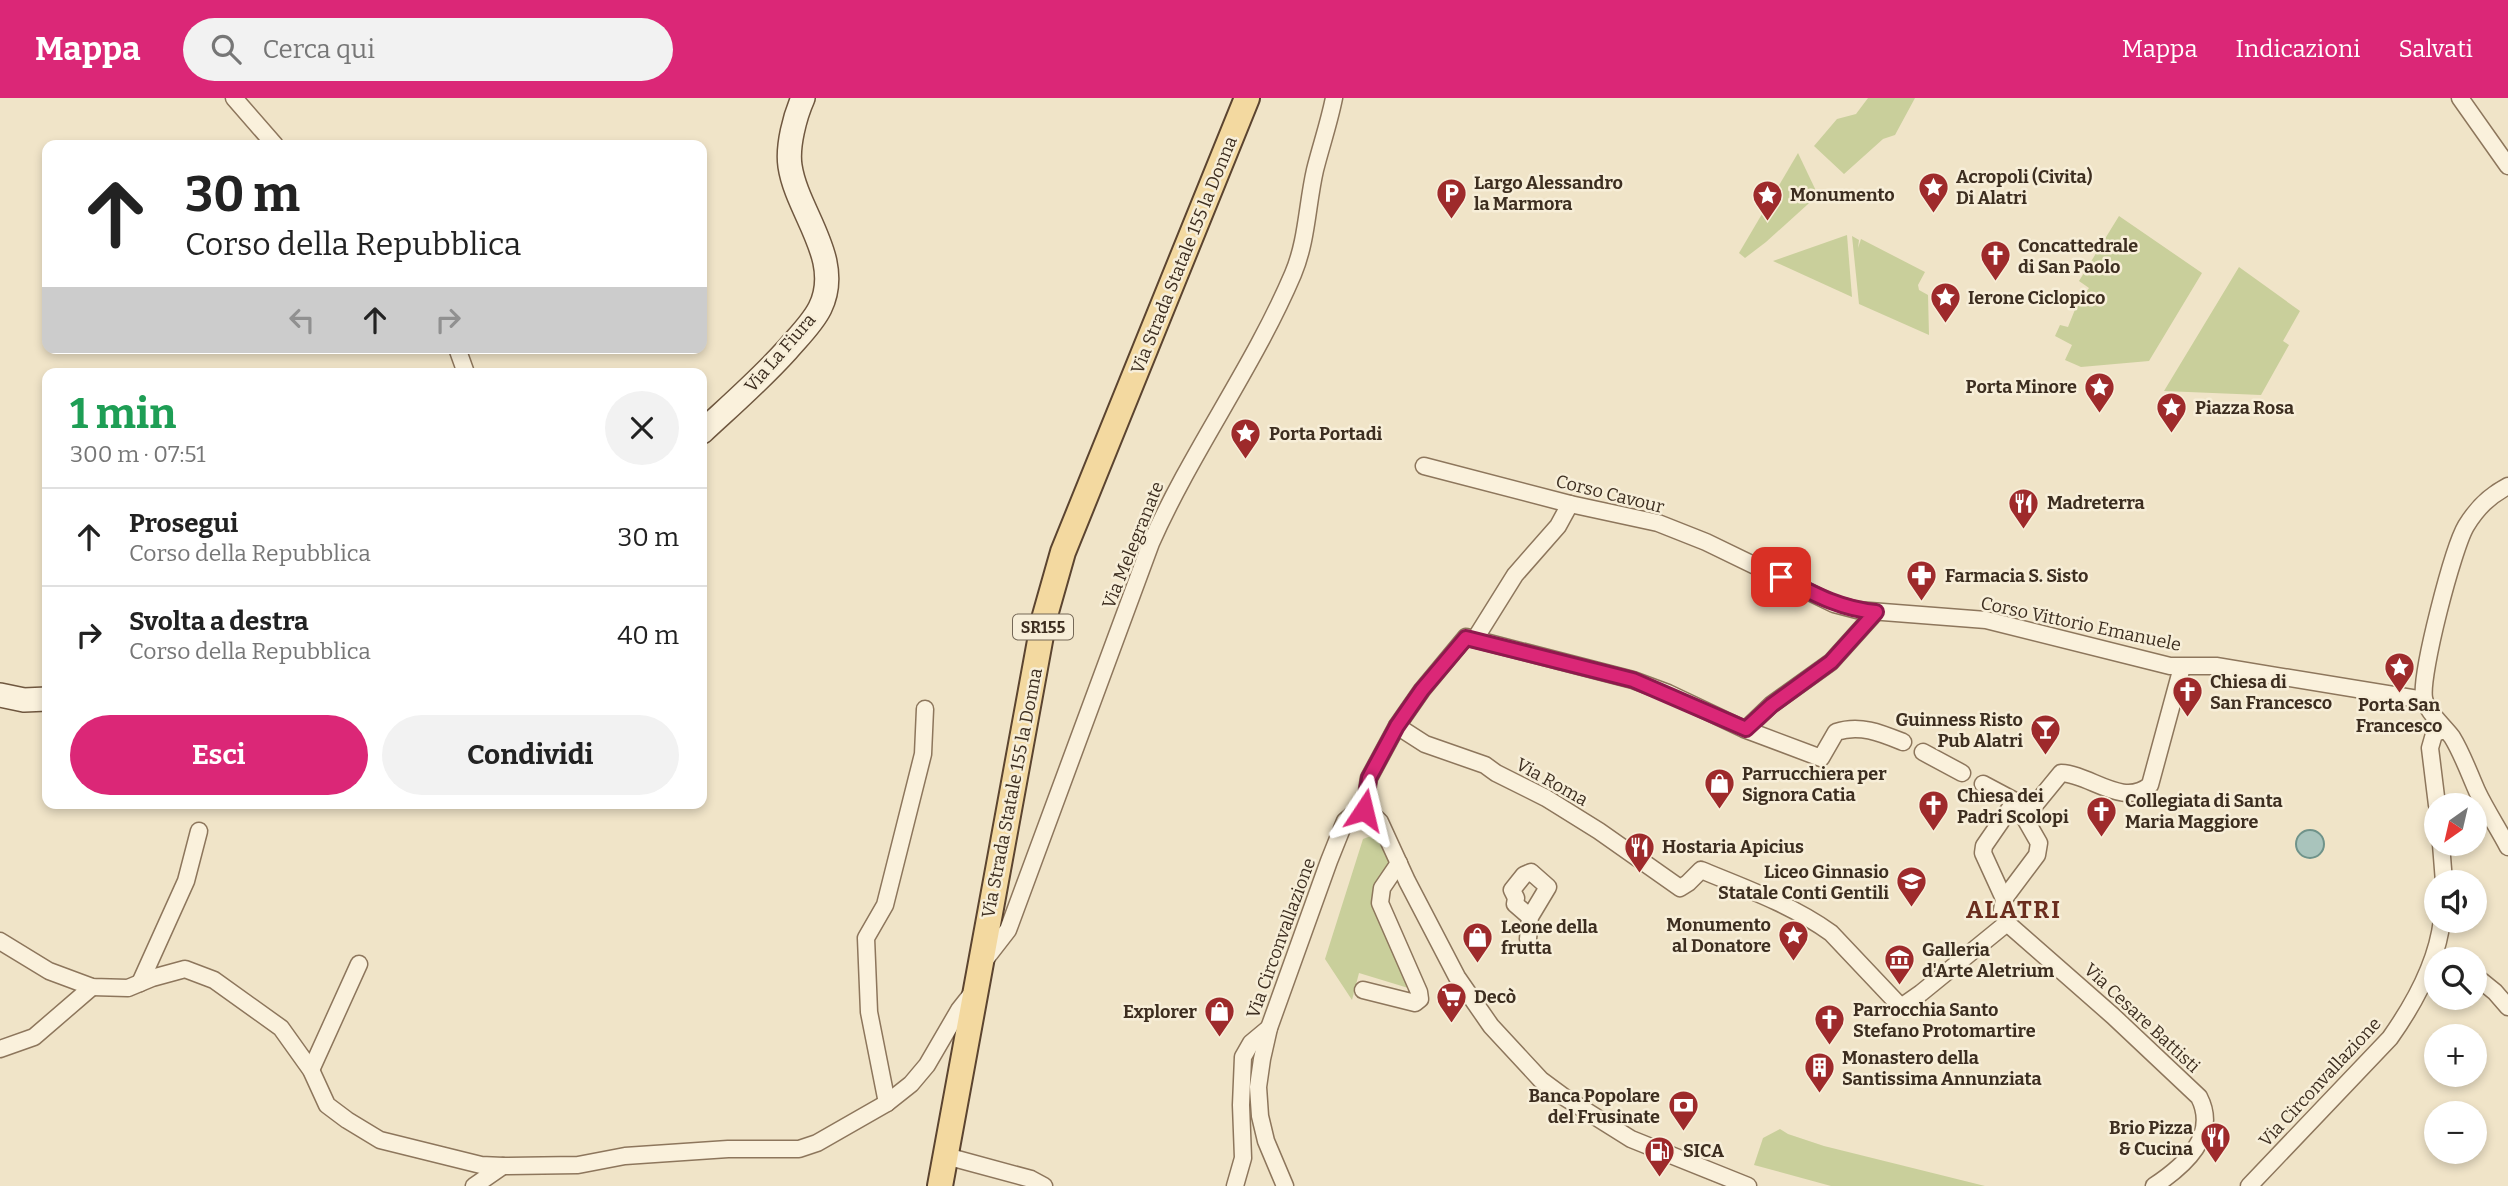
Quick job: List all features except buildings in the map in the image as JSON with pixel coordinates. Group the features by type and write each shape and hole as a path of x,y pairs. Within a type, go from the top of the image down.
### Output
{"main road":[{"name":"Via La Fiura","path":"707,428 758,382 804,331 820,307 827,284 825,256 801,206 789,164 794,116 803,98"},
{"name":"Via Strada Statale 155 la Donna","path":"940,1186 1044,619 1063,552 1247,98"},
{"path":"0,695 24,700 42,699"}],"street":[{"path":"234,98 271,140"},
{"name":"Via Melegranate","path":"0,941 49,971 92,987 128,988 185,969 214,980 281,1028 311,1070 327,1105 380,1140 481,1164 578,1165 625,1156 674,1152 799,1149 817,1143 887,1103 911,1084 927,1065 1008,930 1151,543 1171,498 1259,344 1293,273 1302,248 1315,171 1334,98"},
{"path":"2460,98 2508,166"},
{"name":"Corso Cavour","path":"1424,466 1570,504 1658,523 1706,542 1834,604 1876,612"},
{"path":"2508,486 2492,495 2477,509 2464,529 2454,553 2431,646 2424,700 2452,737 2508,847"},
{"path":"1475,639 1515,575 1558,526 1570,504"},
{"path":"1746,729 1772,705 1831,662 1876,612"},
{"name":"Corso Vittorio Emanuele","path":"1876,612 1986,620 2058,636 2156,663 2182,667 2216,666 2424,700"},
{"path":"1748,1186 1632,1139 1541,1080 1491,1026 1457,977 1380,822 1364,810 1369,778 1397,726 1448,657 1466,638 1633,680 1821,758 1836,732 1850,728 1865,729 1903,742"},
{"path":"2025,817 2061,773 2125,792 2137,793 2150,785 2182,667"},
{"path":"887,1103 869,1012 866,938 885,905 922,754 925,709"},
{"name":"Via Roma","path":"1397,726 1426,744 1485,765 1546,798 1599,831 1680,888 1701,870 1758,893 1822,926 1901,1007 2007,923"},
{"path":"2437,793 2431,740 2434,734 2446,731"},
{"path":"1926,754 1962,773"},
{"path":"1983,785 2015,802 2040,849 2004,900 2002,910 2007,923"},
{"path":"2004,900 1983,853 1983,846 2015,802"},
{"name":"Via Circonvallazione","path":"1285,1186 1266,1141 1260,1116 1258,1087 1269,1028 1345,821 1358,810 1364,810"},
{"path":"140,983 186,881 199,831"},
{"path":"1363,990 1415,1003 1420,999 1380,903 1382,888 1399,863"},
{"path":"1528,939 1531,917"},
{"name":"Via Cesare Battisti","path":"2007,923 2113,1016 2199,1097 2205,1119 2204,1134 2198,1146 2189,1158 2154,1186"},
{"path":"311,1070 359,964"},
{"name":"Via Circonvallazione","path":"2249,1186 2390,1038 2407,1013 2424,976"},
{"path":"2487,986 2508,1007"},
{"path":"0,1049 34,1037 92,987"},
{"path":"1235,1186 1243,1158 1243,1057 1251,1043 1269,1028"},
{"path":"946,1156 1031,1179 1044,1186"},
{"path":"474,1186 503,1166"}],"green space":[{"path":"1868,98 1915,98 1895,135 1883,139 1844,174 1814,146 1837,119 1856,114"},
{"path":"1798,153 1818,195 1745,258 1739,253"},
{"path":"2119,216 2202,273 2149,361 2081,367 2065,360 2072,345 2055,336 2060,325 2068,327 2076,307 2089,288 2079,281"},
{"path":"1847,235 1852,297 1773,261"},
{"path":"1852,236 1859,240 1858,248 1861,239 1925,272 1918,285 1919,290 1928,295 1929,335 1859,304"},
{"path":"2239,267 2300,311 2283,341 2289,345 2261,395 2164,391"},
{"path":"1379,837 1391,863 1387,868 1391,892 1385,906 1428,994 1359,973 1352,1000 1325,959 1363,839"},
{"path":"1780,1129 1824,1146 1985,1186 1831,1186 1754,1165 1763,1138"}],"water":[{"path":"2310,830 2320,834 2324,844 2320,854 2310,858 2300,854 2296,844 2300,834"}],"place":[{"name":"Acropoli (Civita) Di Alatri","path":"1933,214"},
{"name":"Largo Alessandro la Marmora","path":"1451,220"},
{"name":"Monumento","path":"1767,222"},
{"name":"Concattedrale di San Paolo","path":"1995,283"},
{"name":"Ierone Ciclopico","path":"1945,325"},
{"name":"Porta Minore","path":"2100,414"},
{"name":"Piazza Rosa","path":"2172,435"},
{"name":"Porta Portadi","path":"1246,461"},
{"name":"Madreterra","path":"2024,530"},
{"name":"Farmacia S. Sisto","path":"1922,603"},
{"name":"Porta San Francesco","path":"2399,694"},
{"name":"Chiesa di San Francesco","path":"2187,719"},
{"name":"Guinness Risto Pub Alatri","path":"2046,757"},
{"name":"Parrucchiera per Signora Catia","path":"1719,811"},
{"name":"Chiesa dei Padri Scolopi","path":"1934,833"},
{"name":"Collegiata di Santa Maria Maggiore","path":"2102,838"},
{"name":"Hostaria Apicius","path":"1639,874"},
{"name":"Liceo Ginnasio Statale Conti Gentili","path":"1912,909"},
{"name":"Monumento al Donatore","path":"1794,962"},
{"name":"Leone della frutta","path":"1478,964"},
{"name":"Galleria d'Arte Aletrium","path":"1899,987"},
{"name":"Decò","path":"1451,1024"},
{"name":"Explorer","path":"1220,1039"},
{"name":"Parrocchia Santo Stefano Protomartire","path":"1830,1047"},
{"name":"Monastero della Santissima Annunziata","path":"1819,1095"},
{"name":"Banca Popolare del Frusinate","path":"1683,1133"},
{"name":"Brio Pizza & Cucina","path":"2216,1165"},
{"name":"SICA","path":"1660,1178"}],"district":[{"name":"ALATRI","path":"2014,910"}],"route":[{"path":"1364,810 1369,778 1397,726 1422,690 1466,638 1633,680 1746,729 1772,705 1831,662 1876,612 1834,604 1781,577"}]}
